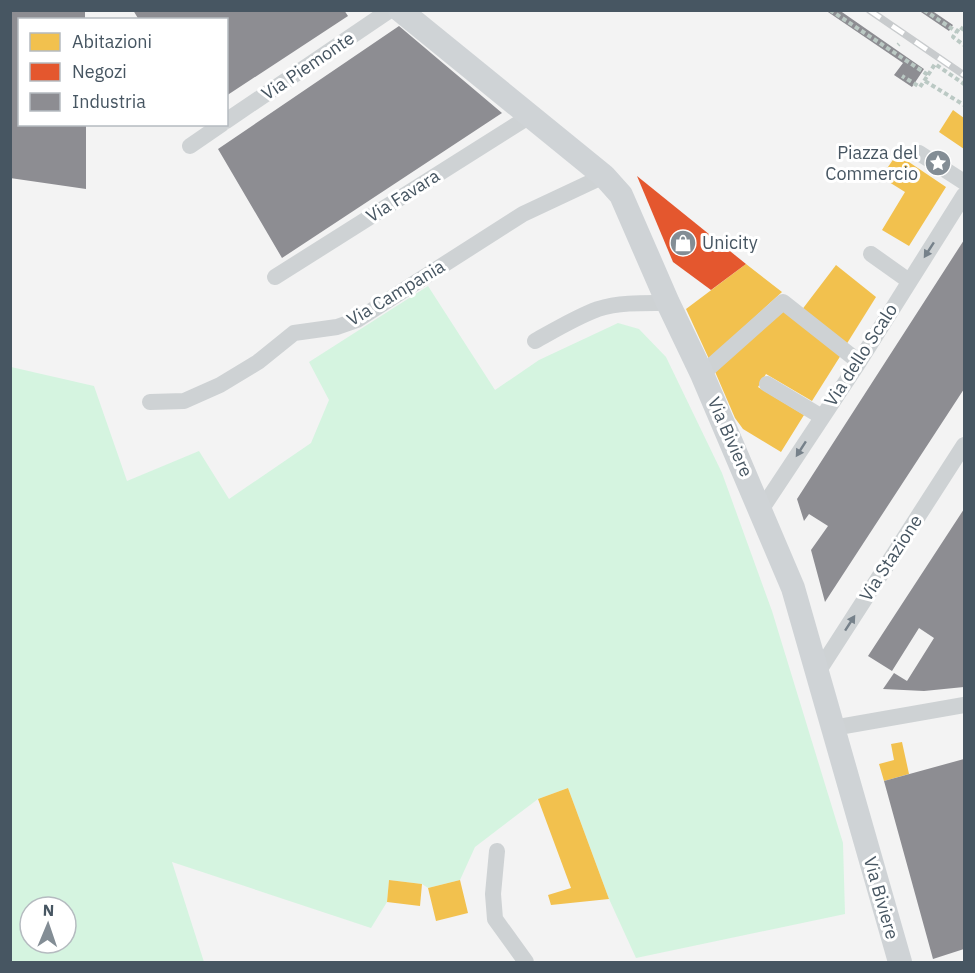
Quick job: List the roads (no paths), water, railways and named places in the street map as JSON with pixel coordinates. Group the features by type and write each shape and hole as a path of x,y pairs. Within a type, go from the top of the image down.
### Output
{"main road":[{"name":"Via Biviere","path":"400,10 604,176 621,195 702,374 793,588 900,963"}],"street":[{"name":"Via Piemonte","path":"228,120 390,10"},
{"name":"Via Favara","path":"275,277 530,116"},
{"path":"190,146 219,126"},
{"path":"919,153 964,182"},
{"name":"Via Campania","path":"150,402 184,401 220,385 258,362 294,333 337,327 357,320 522,214 604,176"},
{"name":"Via dello Scalo","path":"761,510 859,362 963,198"},
{"path":"871,254 909,281"},
{"path":"702,374 783,302 859,362"},
{"path":"536,341 561,326 599,309 631,303 668,303"},
{"path":"767,384 822,417"},
{"name":"Via Stazione","path":"818,672 964,445"},
{"path":"833,728 964,705"},
{"path":"497,851 493,894 495,919 526,963"}],"railway":[{"path":"869,10 964,75"}],"place":[{"name":"Piazza del Commercio","path":"938,163"},
{"name":"Unicity","path":"683,243"}]}
